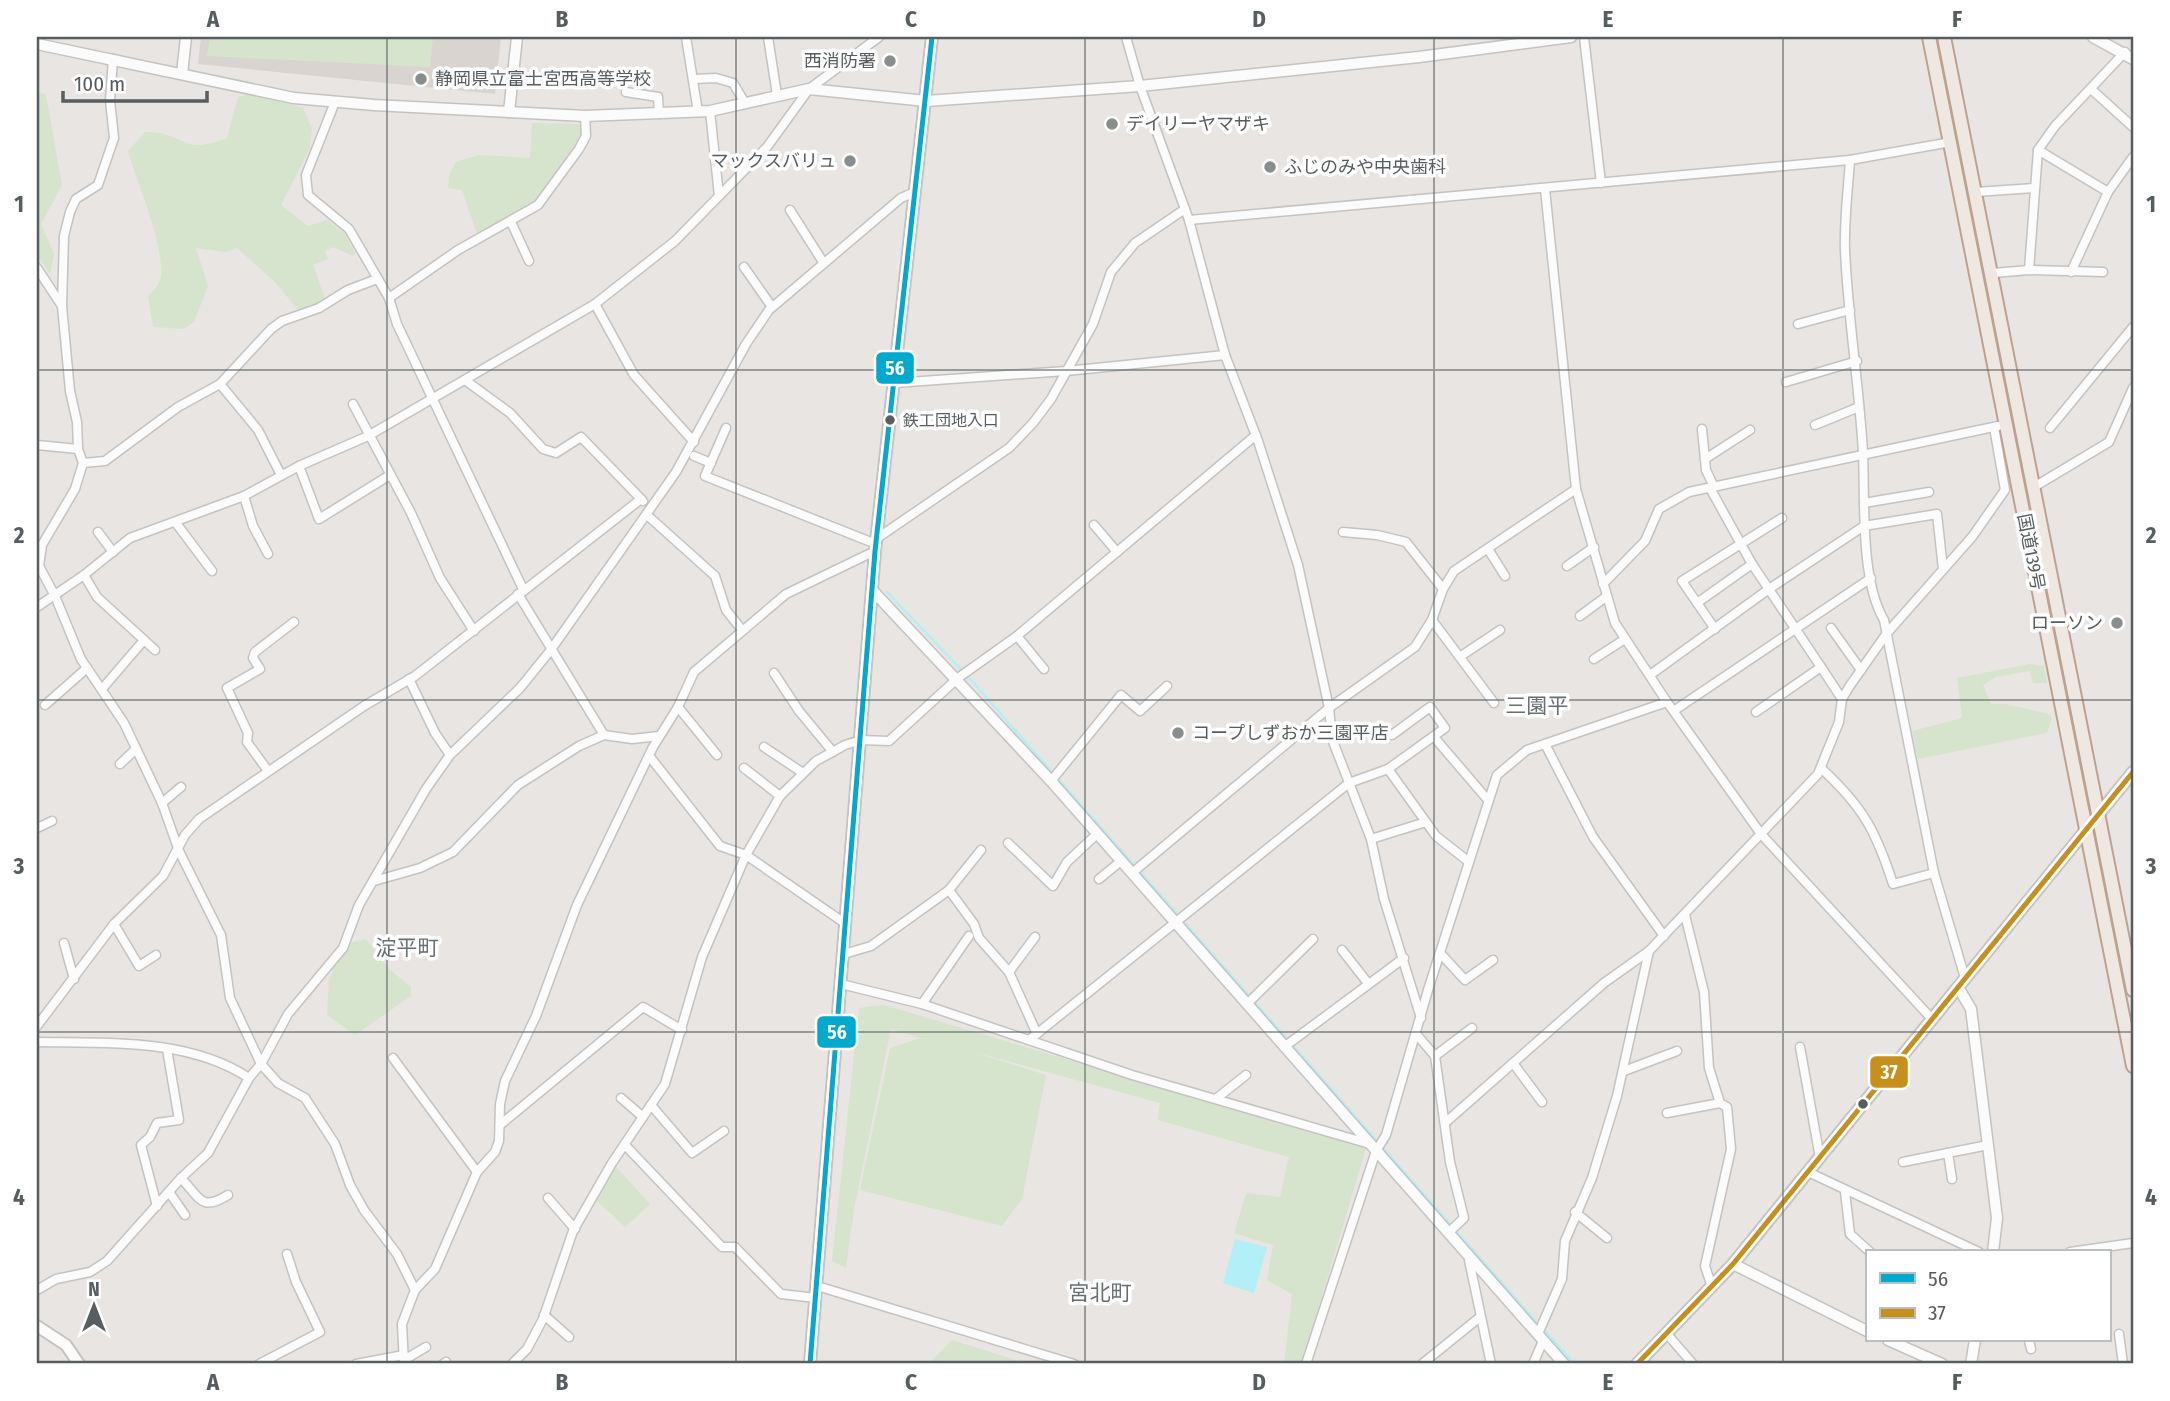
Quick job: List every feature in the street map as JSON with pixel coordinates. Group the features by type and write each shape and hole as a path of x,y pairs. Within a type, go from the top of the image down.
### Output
{"highway":[{"name":"国道139号","path":"1929,37 1951,142 2000,426 2133,1066"},
{"name":"国道139号","path":"1944,37 1993,273 2133,990"}],"main road":[{"path":"810,1364 876,545 932,37"},
{"path":"1637,1364 1733,1265 2133,772"},
{"path":"37,1326 66,1345 79,1364"}],"street":[{"path":"182,74 186,37"},
{"path":"509,112 517,37"},
{"path":"686,37 698,112"},
{"path":"768,37 777,95"},
{"path":"37,607 148,529 176,523 244,496 299,466 369,436 595,304 675,241 767,147 809,89 879,37"},
{"path":"1126,37 1140,86 1189,220 1225,355 1256,435 1298,565 1329,708 1332,739 1371,839 1384,900 1421,1018"},
{"path":"37,44 335,103 585,116 710,111 809,89 926,101 1140,86 1419,57 1571,37"},
{"path":"1584,37 1601,183"},
{"path":"2028,270 2038,150 2091,89 2129,55 2093,37"},
{"path":"113,59 110,100 114,138 98,185 76,199 64,236 62,306 78,449 83,463 75,489 42,545 38,566 55,596 87,668 124,723 162,803 178,851 220,935 230,999 261,1063 278,1083 305,1098 335,1144 350,1185 364,1210 397,1254 415,1290"},
{"path":"694,79 716,78 733,83 745,103"},
{"path":"2091,89 2133,127"},
{"path":"626,92 658,97 659,114"},
{"path":"335,103 306,175 305,187 308,195 349,229 389,298 397,324 550,652 604,735"},
{"path":"710,111 719,196"},
{"path":"389,298 458,250 538,205 586,136 585,116"},
{"path":"1189,220 1850,160 1951,142"},
{"path":"2038,150 2108,192"},
{"path":"2071,272 2108,192 2133,157"},
{"path":"1850,160 1845,247 1857,361 1864,526 1877,608 1887,634 1934,873 1971,1009 1997,1218 1993,1250"},
{"path":"1976,192 2035,188"},
{"path":"1545,189 1576,489 1615,623 1667,702 1761,834 1933,1018"},
{"path":"37,1290 56,1279 90,1272 107,1261 219,1139 248,1078 261,1063 288,1014 343,948 359,905 426,789 450,755 520,688 550,652 694,442 746,344 772,307 822,262 901,198 915,192"},
{"path":"404,1360 402,1324 415,1290 435,1269 477,1172 495,1152 505,1081 536,1016 577,905 659,736 678,706 694,672 786,594 876,545 1009,448 1033,423 1066,371 1093,324 1111,272 1122,255 1185,209"},
{"path":"790,210 822,262"},
{"path":"511,222 529,261"},
{"path":"744,267 772,307"},
{"path":"37,268 62,306"},
{"path":"1993,273 2028,270 2103,272"},
{"path":"83,463 105,461 178,407 220,384 271,329 377,279"},
{"path":"595,304 634,375 694,442"},
{"path":"1798,324 1850,310"},
{"path":"2050,428 2133,327"},
{"path":"894,383 1066,371 1225,355"},
{"path":"1786,383 1857,361"},
{"path":"465,380 510,413 543,449 556,453 581,437 641,499 648,511 715,576 726,610 742,630"},
{"path":"220,384 258,430 281,475"},
{"path":"2034,487 2109,442 2133,388"},
{"path":"353,404 440,578 474,631"},
{"path":"1815,425 1860,407"},
{"path":"1446,1122 1604,983 1649,951 1822,769 1839,722 1842,699 1861,670 1887,634 1972,537 2005,490 2000,426 1689,492 1659,509 1646,541 1603,584"},
{"path":"726,428 705,476 876,545"},
{"path":"1702,429 1712,488 1739,542 1842,699"},
{"path":"1705,458 1750,429"},
{"path":"512,1364 527,1349 544,1315 575,1229 664,1084 702,957 746,855 780,796 816,761 833,752 861,740 889,741 962,675 1017,636 1256,435"},
{"path":"37,445 78,449"},
{"path":"694,456 711,463"},
{"path":"299,466 319,519 390,475"},
{"path":"1135,871 1329,708 1415,647 1432,620 1443,589 1454,571 1576,489"},
{"path":"1864,503 1930,492"},
{"path":"244,496 253,526 268,554"},
{"path":"37,1026 114,924 163,876 185,835 199,819 409,679 641,499"},
{"path":"1650,675 1769,589 1864,526 1937,514 1942,569"},
{"path":"1715,629 1682,581 1739,542 1782,518"},
{"path":"176,523 212,571"},
{"path":"1094,525 1117,552"},
{"path":"98,532 113,552"},
{"path":"1343,532 1377,535 1406,542 1443,589"},
{"path":"1567,566 1594,547"},
{"path":"1488,549 1505,576"},
{"path":"1697,603 1752,564"},
{"path":"85,575 97,597 155,650"},
{"path":"1675,710 1871,578"},
{"path":"873,591 962,675 1054,777 1097,834 1121,861 1135,871 1452,1229 1469,1260 1541,1332 1564,1364"},
{"path":"1580,616 1607,596"},
{"path":"1432,620 1494,703"},
{"path":"268,771 247,742 248,733 227,688 260,669 253,658 254,652 294,622"},
{"path":"1830,628 1861,670"},
{"path":"1461,656 1500,630"},
{"path":"1017,636 1044,669"},
{"path":"1594,659 1625,639"},
{"path":"102,689 144,640"},
{"path":"1756,712 1821,667"},
{"path":"45,705 87,668"},
{"path":"774,673 799,711 833,752"},
{"path":"409,679 435,733 450,755"},
{"path":"1054,777 1121,695 1140,711 1167,686"},
{"path":"1306,1364 1377,1146 1417,1035 1487,799 1497,775 1527,750 1667,702"},
{"path":"678,706 717,755"},
{"path":"1029,1040 1349,783 1388,769 1445,727 1430,707 1392,735"},
{"path":"374,881 420,868 453,852 518,785 579,746 604,735 632,739 659,736"},
{"path":"1434,737 1487,799"},
{"path":"1545,744 1593,837 1664,936"},
{"path":"764,747 803,774"},
{"path":"120,764 136,749"},
{"path":"650,757 720,846 746,855 846,924"},
{"path":"744,768 780,796"},
{"path":"1388,769 1436,835 1469,862"},
{"path":"1822,769 1853,797 1873,829 1893,884 1934,873"},
{"path":"162,803 181,787"},
{"path":"37,828 52,821"},
{"path":"1371,839 1426,822"},
{"path":"1008,843 1053,886 1072,856 1097,834"},
{"path":"844,954 872,946 949,890 981,850"},
{"path":"1099,879 1121,861"},
{"path":"949,890 974,925 979,938 1009,972 1037,1034"},
{"path":"1685,915 1704,992 1709,1068 1720,1103"},
{"path":"114,924 139,966 156,956"},
{"path":"922,1004 969,936"},
{"path":"1009,972 1035,937"},
{"path":"1251,1001 1313,939"},
{"path":"64,943 74,979"},
{"path":"1342,950 1367,982"},
{"path":"1533,1364 1541,1332 1562,1279 1565,1241 1575,1212 1592,1178 1624,1071 1649,951"},
{"path":"1440,953 1465,980 1493,960"},
{"path":"1288,1044 1367,982 1404,958"},
{"path":"841,984 922,1004 1132,1075 1217,1097 1377,1146"},
{"path":"500,1125 643,1007 682,1030"},
{"path":"1435,1056 1472,1028"},
{"path":"1417,1035 1435,1056 1450,1162 1464,1218 1452,1229"},
{"path":"37,1042 192,1052 228,1064 248,1078"},
{"path":"1800,1047 1820,1158"},
{"path":"157,1206 141,1144 150,1137 157,1123 179,1120 167,1049"},
{"path":"1624,1071 1677,1051"},
{"path":"393,1058 477,1172"},
{"path":"1513,1063 1542,1102"},
{"path":"1217,1097 1246,1075"},
{"path":"621,1098 643,1117"},
{"path":"1667,1113 1720,1103 1727,1107 1731,1149 1705,1266 1712,1287"},
{"path":"651,1105 692,1153 724,1131"},
{"path":"625,1145 722,1247 735,1247 782,1294 816,1298"},
{"path":"1903,1162 1989,1145"},
{"path":"1948,1153 1952,1180"},
{"path":"1808,1172 1975,1250"},
{"path":"181,1178 206,1203 213,1204 228,1195"},
{"path":"169,1192 185,1214"},
{"path":"1846,1192 1850,1234 1868,1250"},
{"path":"548,1198 575,1229"},
{"path":"1575,1212 1607,1238"},
{"path":"2084,1250 2133,1243"},
{"path":"259,1364 320,1332 296,1282 287,1254"},
{"path":"1469,1260 1491,1364"},
{"path":"1733,1265 1866,1328"},
{"path":"817,1286 1074,1364"},
{"path":"544,1315 569,1337"},
{"path":"1422,1364 1480,1317"},
{"path":"2119,1334 2123,1364"},
{"path":"1667,1335 1693,1364"},
{"path":"1892,1342 1941,1364"},
{"path":"1971,1364 1975,1342"},
{"path":"356,1364 404,1360 426,1347"}],"shaded area":[{"name":"静岡県立富士宮西高等学校","path":"201,37 501,37 495,94 198,64"}],"green space":[{"path":"210,37 433,37 430,67 207,56"},
{"path":"37,91 46,95 62,185 41,224 54,254 50,274 37,255"},
{"path":"258,92 303,108 312,128 310,148 281,205 308,226 327,220 344,233 355,252 353,256 333,247 325,251 328,259 313,265 325,299 310,308 298,310 275,282 237,248 226,252 196,248 208,286 194,322 184,329 153,327 148,296 159,283 160,256 151,218 128,151 145,132 168,135 200,145 227,138 238,97"},
{"path":"532,123 579,124 582,126 582,135 536,202 477,234 462,190 448,188 449,176 456,162 479,155 530,158"},
{"path":"2030,664 2044,666 2047,683 2033,683 2030,671 1996,677 1983,685 1991,704 2005,704 2049,714 2052,718 2047,733 1918,759 1912,731 1962,718 1957,678"},
{"path":"366,939 388,968 411,987 411,996 355,1035 327,1015 329,980 333,971 330,964 353,942"},
{"path":"884,1005 1366,1148 1302,1364 1284,1364 1292,1294 1267,1280 1273,1245 1234,1233 1246,1193 1280,1197 1289,1157 1158,1120 1160,1103 971,1051 1046,1075 1022,1199 1002,1226 860,1190 890,1048 921,1038 891,1029 854,1209 846,1268 832,1261 859,1008"},
{"path":"616,1167 650,1204 625,1227 597,1201"},
{"path":"952,1340 1028,1364 929,1364"}],"water":[{"path":"1235,1239 1267,1247 1254,1293 1223,1283"}],"waterway":[{"path":"887,592 971,680 1538,1324"},
{"path":"1543,1329 1575,1364"}],"transit line":[{"name":"56","path":"810,1364 875,551 932,37"},
{"name":"37","path":"1637,1364 1733,1264 2133,772"}],"place":[{"name":"西消防署","path":"890,61"},
{"name":"静岡県立富士宮西高等学校","path":"421,79"},
{"name":"デイリーヤマザキ","path":"1112,124"},
{"name":"マックスバリュ","path":"850,161"},
{"name":"ふじのみや中央歯科","path":"1270,167"},
{"name":"鉄工団地入口","path":"890,420"},
{"name":"ローソン","path":"2117,623"},
{"name":"コープしずおか三園平店","path":"1178,733"}],"district":[{"name":"三園平","path":"1537,706"},
{"name":"淀平町","path":"407,948"},
{"name":"宮北町","path":"1100,1293"}]}
